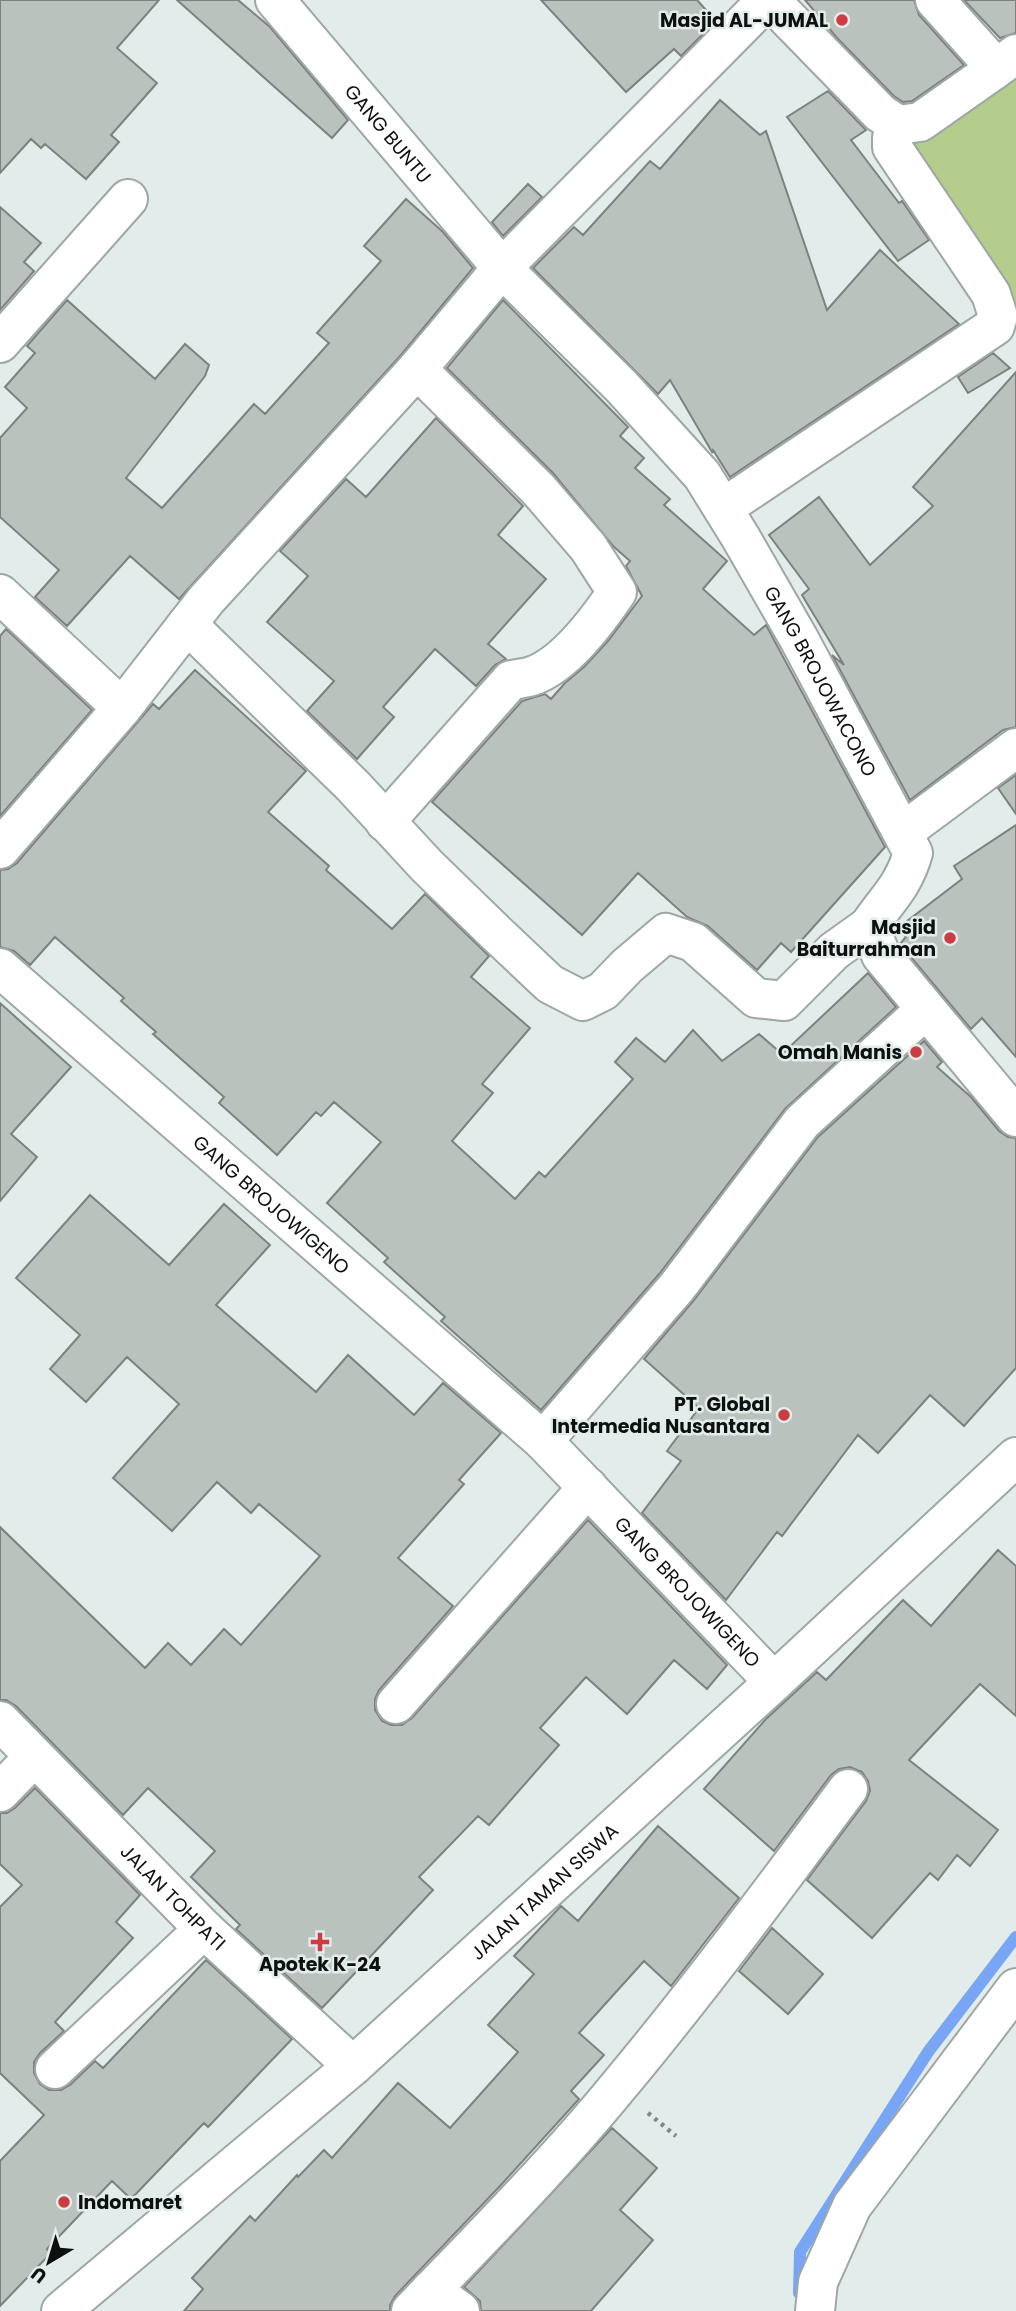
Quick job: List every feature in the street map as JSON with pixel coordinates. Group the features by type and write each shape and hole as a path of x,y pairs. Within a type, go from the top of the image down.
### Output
{"street":[{"name":"GANG BUNTU","path":"275,0 502,268"},
{"path":"0,849 122,708 206,600 417,369 502,268 769,0 880,113 898,125 920,122 1005,62"},
{"path":"935,0 987,58 1005,62"},
{"path":"723,509 995,326 998,316 991,294 892,147 892,138 898,125"},
{"path":"0,343 128,199"},
{"name":"GANG BROJOWACONO","path":"385,822 550,984 583,1001 603,991 666,933 693,942 756,998 784,1001 834,951 869,926 897,891 913,853 799,639 702,475 622,387 502,268"},
{"path":"187,624 353,786 385,822 511,680 534,676 553,664 593,627 617,592 588,547 538,489 417,369"},
{"path":"0,594 122,708"},
{"path":"903,832 1016,748"},
{"path":"869,926 881,955 1016,1117"},
{"name":"GANG BROJOWIGENO","path":"0,968 543,1441 774,1682"},
{"path":"543,1441 677,1287 802,1122 925,1010"},
{"name":"JALAN TAMAN SISWA","path":"69,2309 353,2066 1016,1457"},
{"path":"396,1704 588,1487"},
{"name":"JALAN TOHPATI","path":"0,1721 204,1929 353,2066"},
{"path":"0,1792 34,1757"},
{"path":"434,2304 618,2087 767,1898 848,1788"},
{"path":"55,2069 204,1929"},
{"path":"815,2311 818,2282 852,2206 1016,1988"}],"green space":[{"path":"1016,73 1016,311 903,149"}],"building":[{"path":"0,0 159,0 117,48 157,83 111,135 119,142 86,179 45,144 41,148 31,139 0,173"},
{"path":"177,0 238,0 270,27 348,120 332,138"},
{"path":"541,0 697,0 716,21 681,56 674,49 626,92"},
{"path":"805,0 914,0 919,15 964,65 912,101 903,102 838,39"},
{"path":"964,0 1016,0 1016,33 1000,38"},
{"path":"828,91 866,130 851,140 899,203 902,201 929,240 898,261 787,117"},
{"path":"720,100 760,135 766,131 827,310 880,250 959,324 730,477 713,450 712,452 670,380 658,394 533,268 574,227 583,235 650,161 660,169"},
{"path":"528,184 542,197 503,236 492,222"},
{"path":"406,199 443,232 473,268 401,355 179,599 130,556 67,626 35,597 59,570 0,517 0,438 27,408 5,387 35,353 27,346 67,300 155,379 185,344 209,365 205,376 126,478 162,508 254,404 265,414 329,343 317,333 381,261 364,246"},
{"path":"0,207 41,243 24,262 34,271 0,310"},
{"path":"503,300 628,427 620,436 644,458 635,468 670,499 664,505 727,561 703,589 754,635 766,625 885,847 791,952 781,943 757,970 708,926 687,917 638,873 582,935 432,802 522,701 545,694 551,699 584,667 608,641 642,596 626,566 630,561 613,546 553,473 447,368"},
{"path":"993,353 1010,368 968,393 958,377"},
{"path":"1016,372 1016,727 1003,730 910,800 832,655 844,665 802,595 809,589 769,535 819,497 870,565 933,506 913,487"},
{"path":"436,418 523,506 498,535 546,579 488,644 506,659 495,665 476,686 435,649 383,707 394,717 357,759 307,711 334,681 267,622 308,576 280,551 346,479 366,497"},
{"path":"6,629 92,710 0,816 0,636"},
{"path":"195,670 306,771 268,812 329,866 326,870 392,929 425,894 489,956 471,977 530,1028 482,1084 493,1093 452,1141 515,1199 539,1172 545,1177 633,1079 615,1062 636,1038 665,1062 693,1030 722,1061 759,1034 782,1054 868,973 896,1007 785,1109 660,1273 541,1410 441,1321 445,1317 384,1262 388,1258 327,1203 381,1142 334,1102 321,1116 316,1112 277,1155 219,1103 224,1097 153,1034 156,1032 121,1001 124,998 55,937 30,965 14,951 0,947 0,870 8,869 17,863 153,704 159,709"},
{"path":"1016,775 1016,814 998,788"},
{"path":"1016,825 1016,1057 982,1018 971,1029 900,944 906,937 898,928 962,879 954,866"},
{"path":"0,1003 71,1067 11,1134 37,1157 0,1201"},
{"path":"924,1041 942,1062 937,1067 971,1097 999,1131 1008,1137 1016,1138 1016,1368 964,1426 930,1395 878,1453 858,1435 782,1536 777,1532 726,1600 642,1513 681,1461 667,1451 699,1408 644,1359 694,1300 818,1137"},
{"path":"90,1195 169,1265 224,1204 270,1245 216,1305 316,1392 348,1355 414,1415 443,1383 501,1433 459,1480 464,1484 398,1558 453,1606 379,1690 375,1699 375,1710 382,1721 391,1725 402,1725 412,1718 588,1520 727,1665 707,1689 674,1660 627,1714 586,1677 540,1728 559,1745 489,1825 478,1816 419,1877 433,1890 322,2008 236,1929 240,1925 191,1877 215,1851 148,1788 123,1815 16,1706 6,1700 0,1700 0,1527 145,1668 168,1643 191,1665 224,1629 241,1645 320,1556 259,1504 251,1513 217,1482 172,1531 113,1478 179,1404 127,1357 86,1402 50,1369 80,1335 16,1278"},
{"path":"998,1550 1016,1566 1016,1716 980,1684 909,1760 998,1830 970,1866 957,1855 938,1880 930,1873 872,1938 807,1880 866,1801 870,1791 862,1772 850,1767 839,1769 831,1775 774,1851 704,1789 766,1719 817,1672 826,1680 903,1600 931,1626"},
{"path":"35,1788 140,1895 116,1922 133,1938 55,2022 64,2031 34,2062 34,2073 40,2084 49,2090 61,2090 95,2061 103,2068 206,1960 292,2039 208,2127 204,2123 131,2199 112,2181 47,2249 51,2253 0,2306 0,2161 44,2115 0,2073 0,1907 22,1885 0,1864 0,1813 7,1813 15,1808"},
{"path":"658,1826 739,1898 671,1986 644,1961 579,2033 604,2055 571,2091 579,2099 395,2296 390,2311 184,2311 203,2289 192,2278 250,2216 255,2221 324,2150 332,2158 398,2083 450,2128 518,2052 488,2025 534,1974 514,1956 561,1906 578,1921"},
{"path":"772,1928 823,1974 788,2014 739,1971"},
{"path":"612,2128 657,2168 620,2210 653,2240 591,2311 481,2311 480,2301 464,2287"}],"waterway":[{"path":"799,2293 800,2252 928,2052 1016,1937"}],"place":[{"name":"Masjid AL-JUMAL","path":"842,20"},
{"name":"Masjid Baiturrahman","path":"950,938"},
{"name":"Omah Manis","path":"916,1052"},
{"name":"PT. Global Intermedia Nusantara","path":"784,1415"},
{"name":"Apotek K-24","path":"320,1942"},
{"name":"Indomaret","path":"64,2202"}]}
